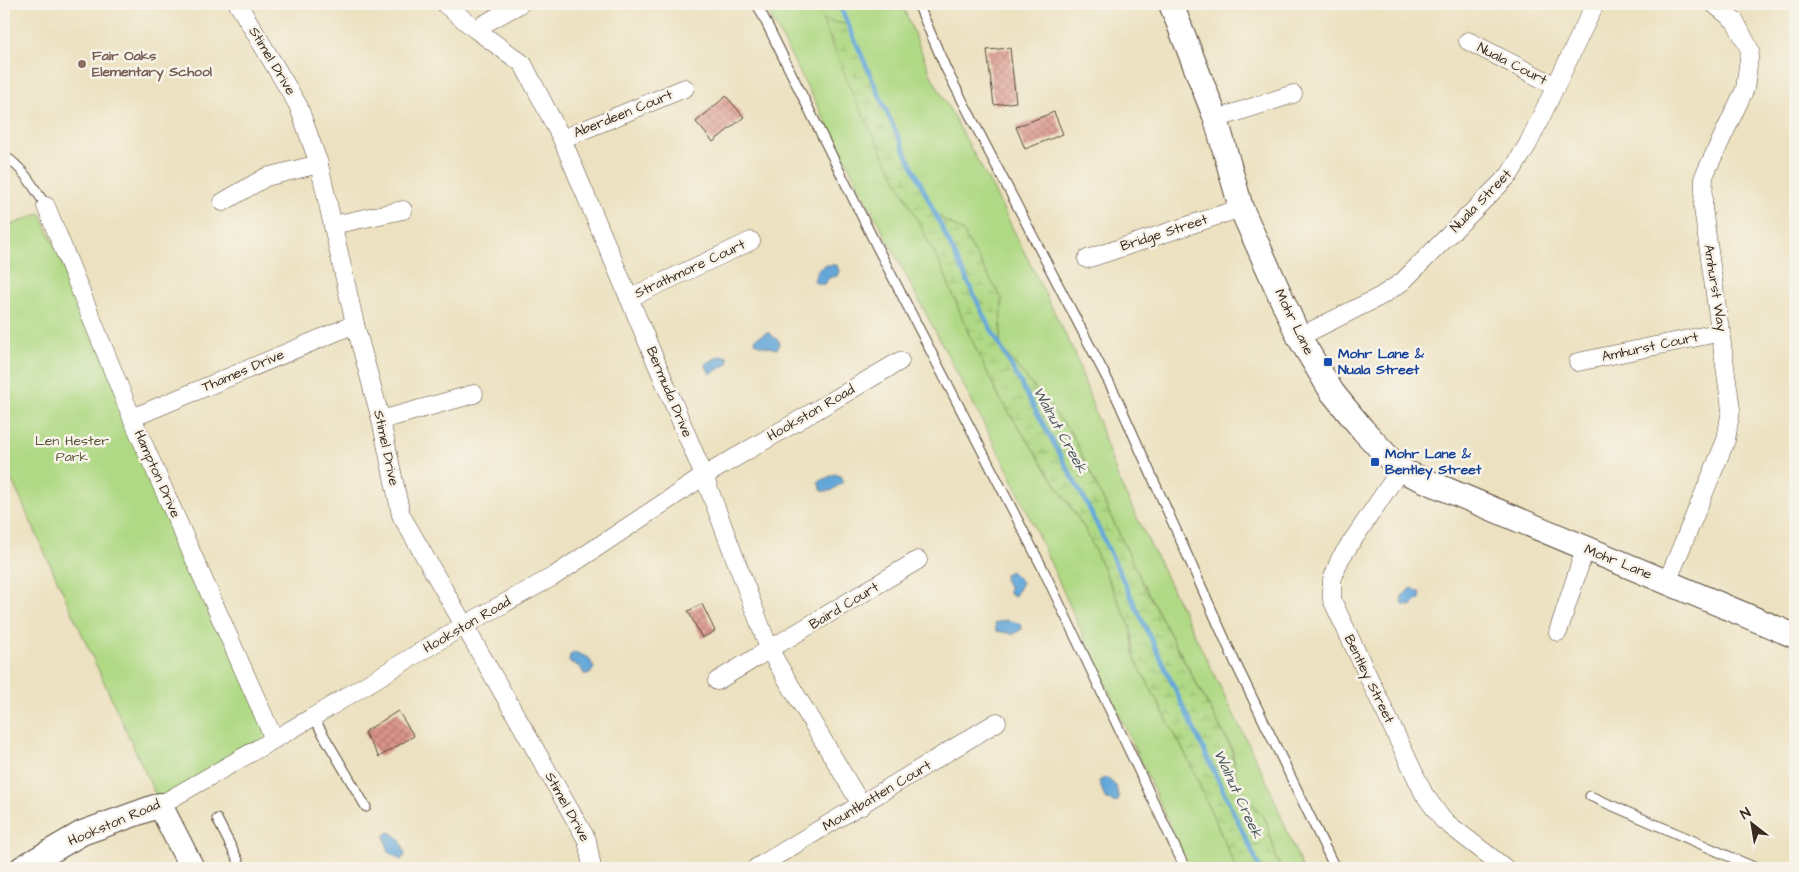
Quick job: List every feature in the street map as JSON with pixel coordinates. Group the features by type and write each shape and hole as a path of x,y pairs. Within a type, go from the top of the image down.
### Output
{"street":[{"name":"Stimel Drive","path":"238,4 298,105 319,164 355,324 381,420 401,515 462,626 587,840 592,868"},
{"name":"Bermuda Drive","path":"445,4 524,64 562,139 704,476 770,651 862,806"},
{"path":"476,29 520,4"},
{"name":"Mohr Lane","path":"1171,4 1216,119 1241,208 1299,338 1332,392 1363,430 1400,470 1795,636"},
{"name":"Nuala Street","path":"1299,338 1381,296 1402,282 1510,174 1528,144 1595,4"},
{"name":"Amhurst Way","path":"1667,582 1726,440 1731,409 1722,332 1703,208 1704,176 1745,89 1750,50 1736,21 1714,4"},
{"name":"Nuala Court","path":"1468,41 1556,86"},
{"name":"Aberdeen Court","path":"562,139 685,88"},
{"path":"1216,119 1292,94"},
{"path":"223,202 266,177 319,164"},
{"name":"Hampton Drive","path":"46,206 132,418 274,739"},
{"name":"Bridge Street","path":"1087,259 1241,208"},
{"path":"334,225 403,210"},
{"name":"Strathmore Court","path":"629,298 751,241"},
{"name":"Thames Drive","path":"132,418 355,324"},
{"name":"Amhurst Court","path":"1578,362 1722,332"},
{"name":"Hookston Road","path":"23,868 82,834 160,805 313,717 462,626 554,576 704,476 900,361"},
{"path":"381,420 474,394"},
{"name":"Bentley Street","path":"1400,470 1340,559 1332,580 1332,600 1424,794 1443,820 1505,868"},
{"path":"1558,632 1585,549"},
{"name":"Baird Court","path":"717,681 770,651 918,560"},
{"name":"Mountbatten Court","path":"756,868 862,806 997,722"},
{"path":"160,805 192,868"}],"lane":[{"path":"757,4 876,246 1038,560 1185,868"},
{"path":"918,4 946,69 1116,396 1235,662 1335,868"},
{"path":"4,156 11,160 34,186 46,206"},
{"path":"313,717 366,808"},
{"path":"1590,796 1756,868"},
{"path":"217,819 242,868"}],"green space":[{"path":"764,4 902,4 931,75 993,189 1075,354 1119,481 1269,786 1302,868 1283,868 1277,860 1266,820 1238,787 1232,749 1142,582 1072,434 1000,346 1002,299 962,231 936,215 848,25 968,332 999,397 1085,529 1131,628 1135,659 1188,759 1236,868 1189,868 1011,476"},
{"path":"822,19 848,25 936,215 962,231 1002,299 1000,346 1072,434 1142,582 1232,750 1238,787 1266,820 1277,860 1283,868 1236,868 1188,759 1135,659 1131,628 1085,529 999,397 968,332 942,268 853,95"},
{"name":"Len Hester Park","path":"40,213 274,739 160,805 4,463 4,228"}],"water":[{"path":"825,265 837,265 839,271 837,276 829,278 824,284 818,284 814,281 817,271"},
{"path":"768,332 779,341 780,344 777,349 759,345 755,342 756,338"},
{"path":"721,355 728,357 728,364 710,374 705,364"},
{"path":"835,474 842,477 843,482 831,491 822,491 818,482"},
{"path":"1011,571 1022,582 1015,596 1009,593 1009,586 1004,580 1005,574"},
{"path":"1412,588 1421,593 1420,599 1411,606 1403,605 1401,602 1402,596"},
{"path":"1006,620 1021,624 1022,629 1014,634 996,631 995,623"},
{"path":"575,652 589,658 594,668 590,674 584,674 580,667 569,662 570,655"},
{"path":"1106,777 1116,786 1119,800 1116,803 1105,798 1099,781"},
{"path":"389,832 398,838 402,845 405,856 401,860 389,852 384,836"}],"building":[{"path":"1010,48 1016,102 994,105 987,50"},
{"path":"726,96 744,117 713,142 696,122"},
{"path":"1054,112 1063,134 1025,149 1016,127"},
{"path":"702,604 715,631 702,638 688,611"},
{"path":"398,711 414,736 379,757 364,732"}],"waterway":[{"name":"Walnut Creek","path":"839,4 888,115 986,320 1087,504 1260,868"}],"place":[{"name":"Fair Oaks Elementary School","path":"82,64"},
{"name":"Mohr Lane & Nuala Street","path":"1328,362"},
{"name":"Mohr Lane & Bentley Street","path":"1375,462"}]}
